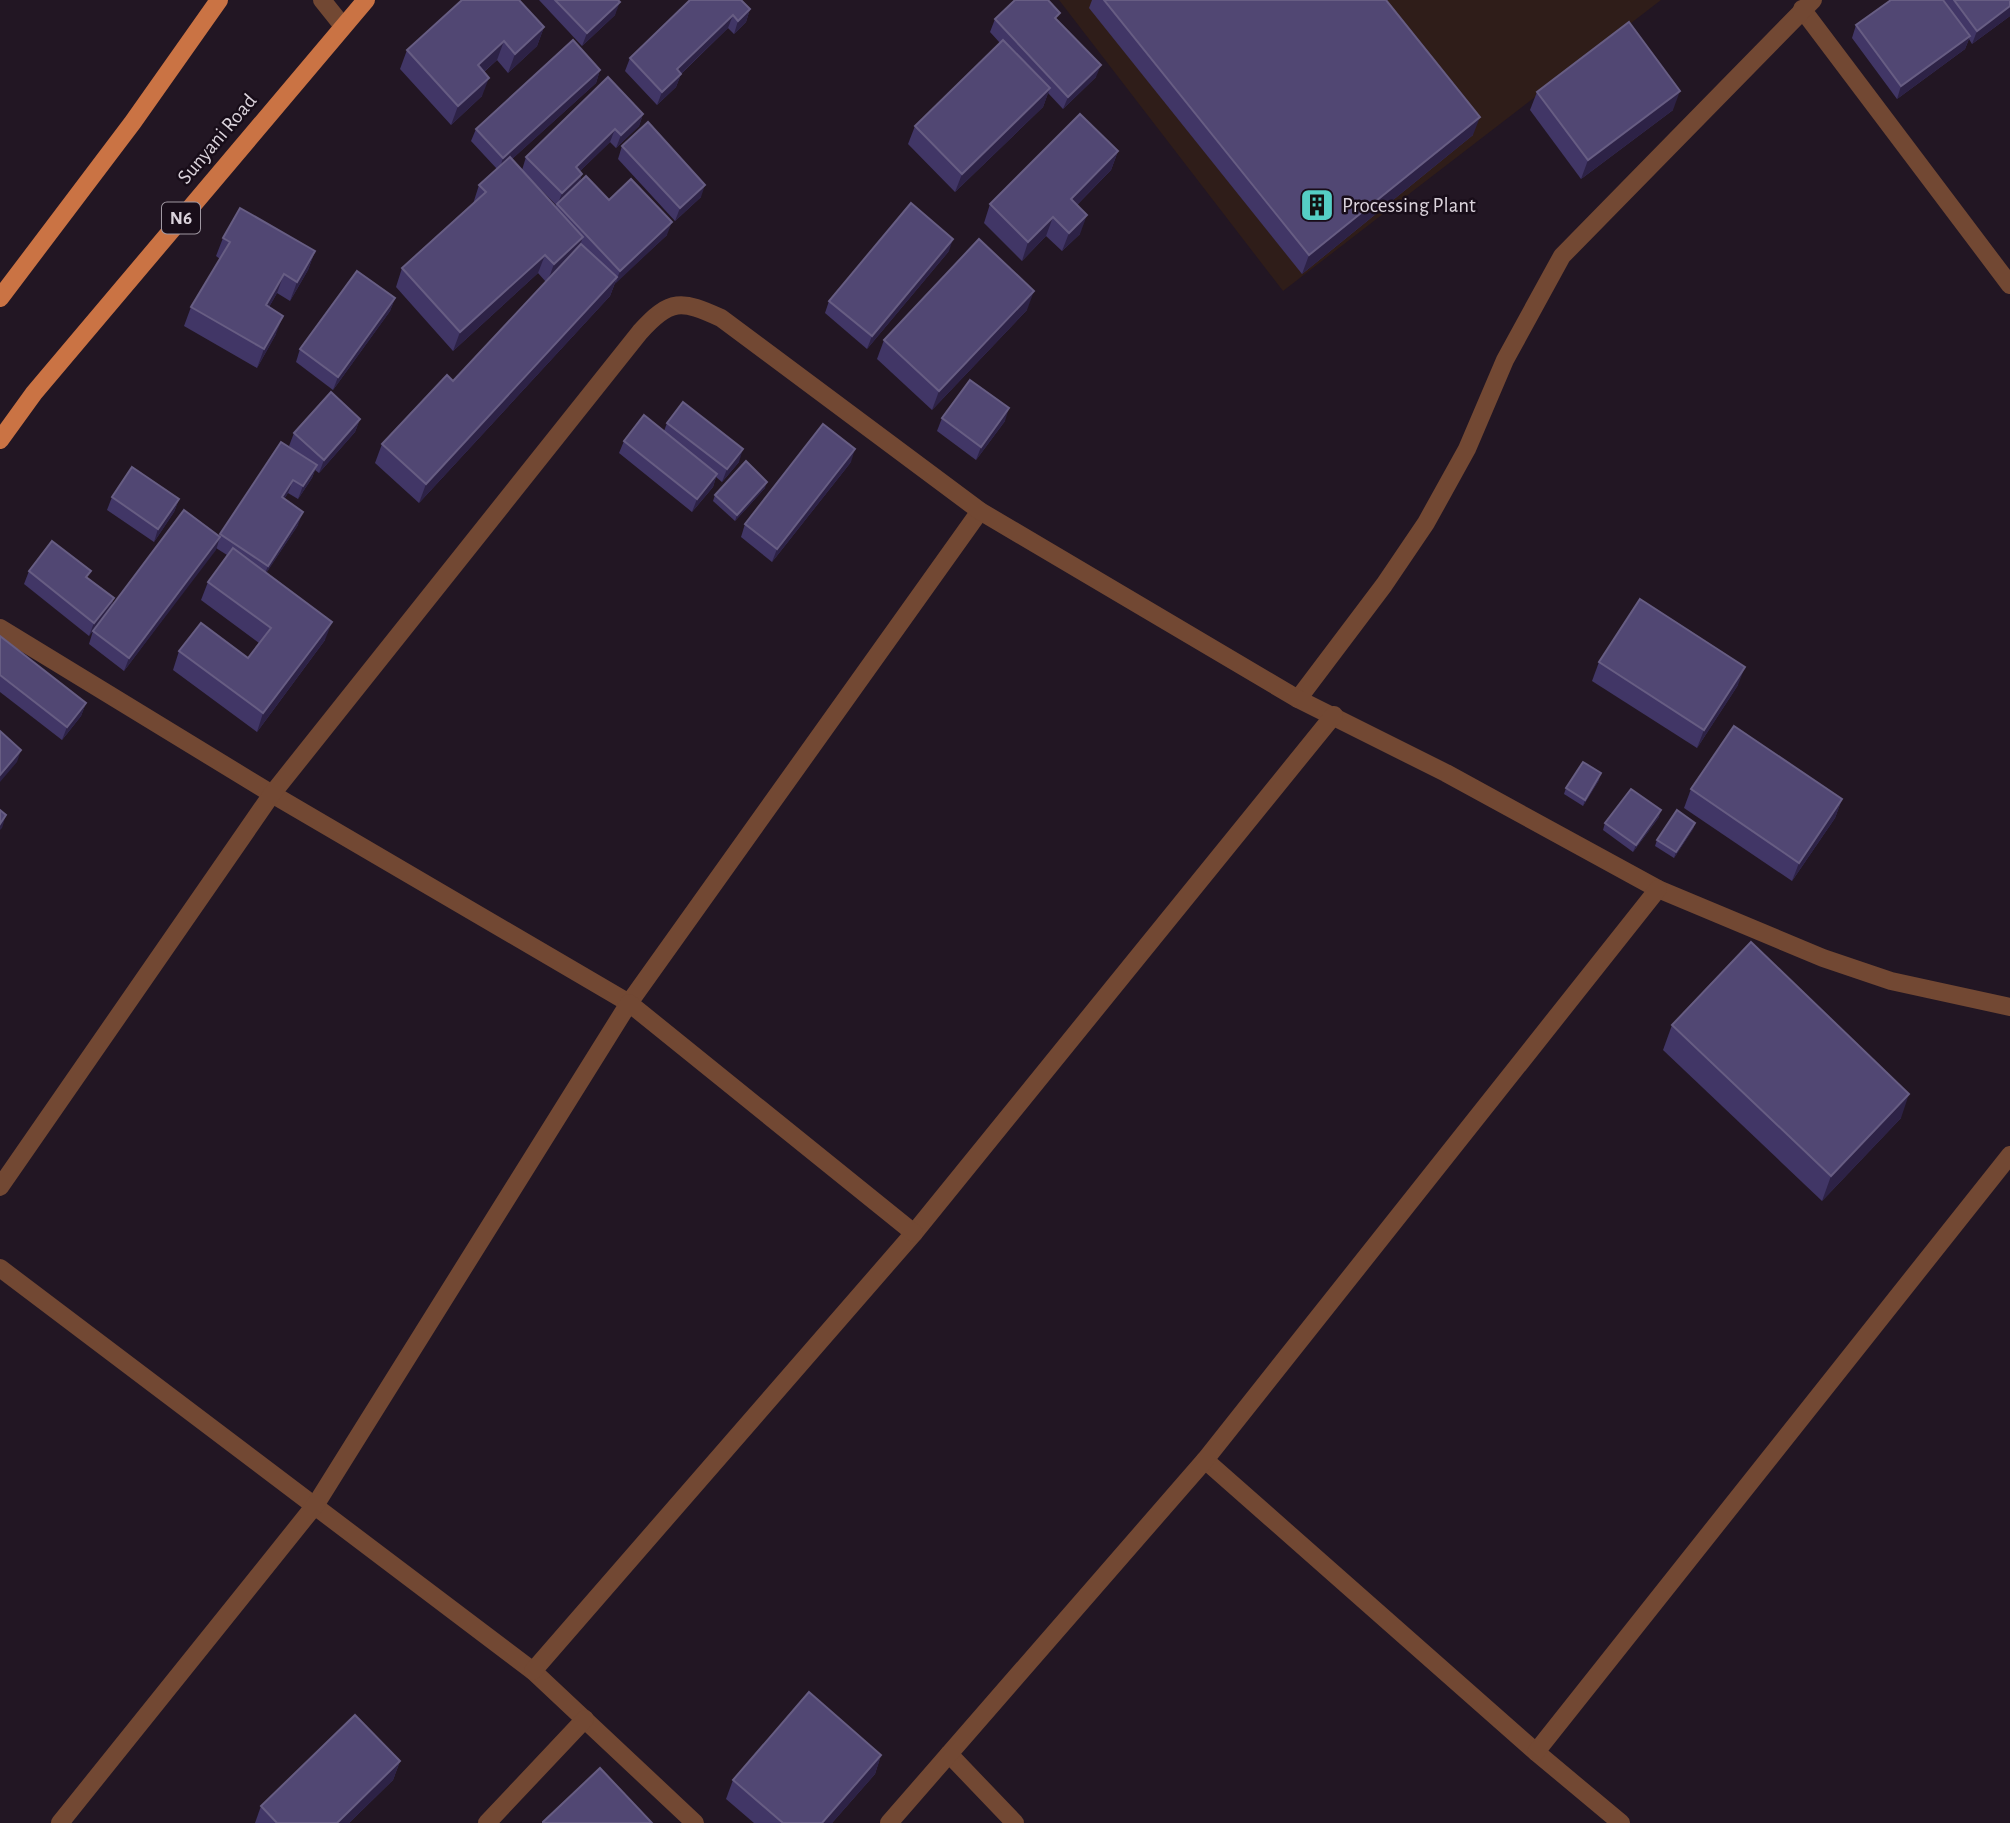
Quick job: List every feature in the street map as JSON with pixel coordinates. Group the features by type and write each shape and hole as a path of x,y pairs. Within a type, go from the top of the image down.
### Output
{"main road":[{"path":"0,298 133,122 219,0"},
{"name":"Sunyani Road","path":"0,440 34,393 342,25 366,0"}],"street":[{"path":"322,0 342,25"},
{"path":"1298,699 1384,585 1426,523 1467,449 1505,360 1562,257 1808,5 2010,285"},
{"path":"0,1187 272,794 640,332 664,309 682,303 721,318 980,511 1298,699 1334,715 1658,889 1823,958 1891,981 2010,1007"},
{"path":"60,1823 316,1504 629,1003 980,511"},
{"path":"0,628 272,794 629,1003 914,1233"},
{"path":"533,1671 914,1233 1334,715"},
{"path":"889,1823 1205,1460 1658,889"},
{"path":"1536,1752 2010,1155"},
{"path":"0,1268 316,1504 533,1671 695,1823"},
{"path":"1205,1460 1536,1752 1621,1823"},
{"path":"487,1823 585,1719"},
{"path":"948,1754 1015,1823"}],"shaded area":[{"name":"Processing Plant","path":"1059,0 1661,0 1283,291"}],"building":[{"path":"462,0 519,0 544,27 515,54 504,41 478,65 489,78 458,106 407,50"},
{"path":"555,0 618,0 620,2 587,33"},
{"path":"690,0 741,0 750,9 738,21 733,15 677,69 681,74 662,92 630,58"},
{"path":"1015,0 1048,0 1060,13 1055,18 1101,65 1068,97 995,19"},
{"name":"Processing Plant","path":"1104,0 1386,0 1480,117 1309,255"},
{"path":"1891,0 1943,0 1970,36 1901,86 1856,25"},
{"path":"1954,0 2010,0 2010,6 1977,31"},
{"path":"1629,22 1680,91 1588,160 1537,92"},
{"path":"573,40 600,70 503,158 476,129"},
{"path":"1003,40 1050,88 962,174 915,126"},
{"path":"608,77 643,114 621,135 615,129 576,167 582,174 562,193 526,157"},
{"path":"1080,114 1118,151 1071,199 1087,215 1069,233 1053,217 1028,242 990,204"},
{"path":"648,122 705,185 680,208 622,146"},
{"path":"510,157 583,237 554,264 545,255 460,332 402,268 486,192 479,185"},
{"path":"586,176 609,200 631,179 672,222 620,271 557,204"},
{"path":"911,203 953,239 872,336 829,301"},
{"path":"240,208 315,251 297,282 284,274 266,305 283,316 264,349 191,307 230,242 223,238"},
{"path":"979,239 1034,291 939,391 884,340"},
{"path":"581,244 617,277 426,484 382,444 447,375 453,381"},
{"path":"357,271 395,298 338,377 300,349"},
{"path":"970,380 1009,408 981,447 942,418"},
{"path":"331,392 360,419 324,460 294,433"},
{"path":"683,402 743,449 727,469 667,423"},
{"path":"644,415 717,474 697,499 624,441"},
{"path":"823,424 855,449 777,549 745,524"},
{"path":"281,442 317,465 303,486 293,480 282,497 303,512 268,566 220,534"},
{"path":"746,461 767,482 737,515 715,495"},
{"path":"132,467 179,499 158,529 112,497"},
{"path":"184,510 220,537 129,658 93,631"},
{"path":"52,541 91,571 86,577 114,598 94,623 29,571"},
{"path":"233,548 332,622 263,713 179,651 201,623 248,658 271,628 208,582"},
{"path":"1640,599 1745,667 1704,730 1599,662"},
{"path":"0,636 86,703 67,727 0,675"},
{"path":"1734,726 1842,799 1799,863 1691,789"},
{"path":"0,731 21,750 0,775"},
{"path":"1583,762 1601,773 1585,800 1566,788"},
{"path":"1631,789 1661,810 1636,845 1605,823"},
{"path":"0,810 6,815 0,824"},
{"path":"1677,810 1695,823 1676,852 1657,840"},
{"path":"1751,942 1909,1094 1831,1176 1672,1025"},
{"path":"809,1692 881,1755 822,1823 783,1823 733,1780"},
{"path":"355,1715 400,1761 337,1823 277,1823 261,1806"},
{"path":"600,1768 652,1823 543,1823 543,1822"}],"place":[{"name":"Processing Plant","path":"1317,205"}]}
